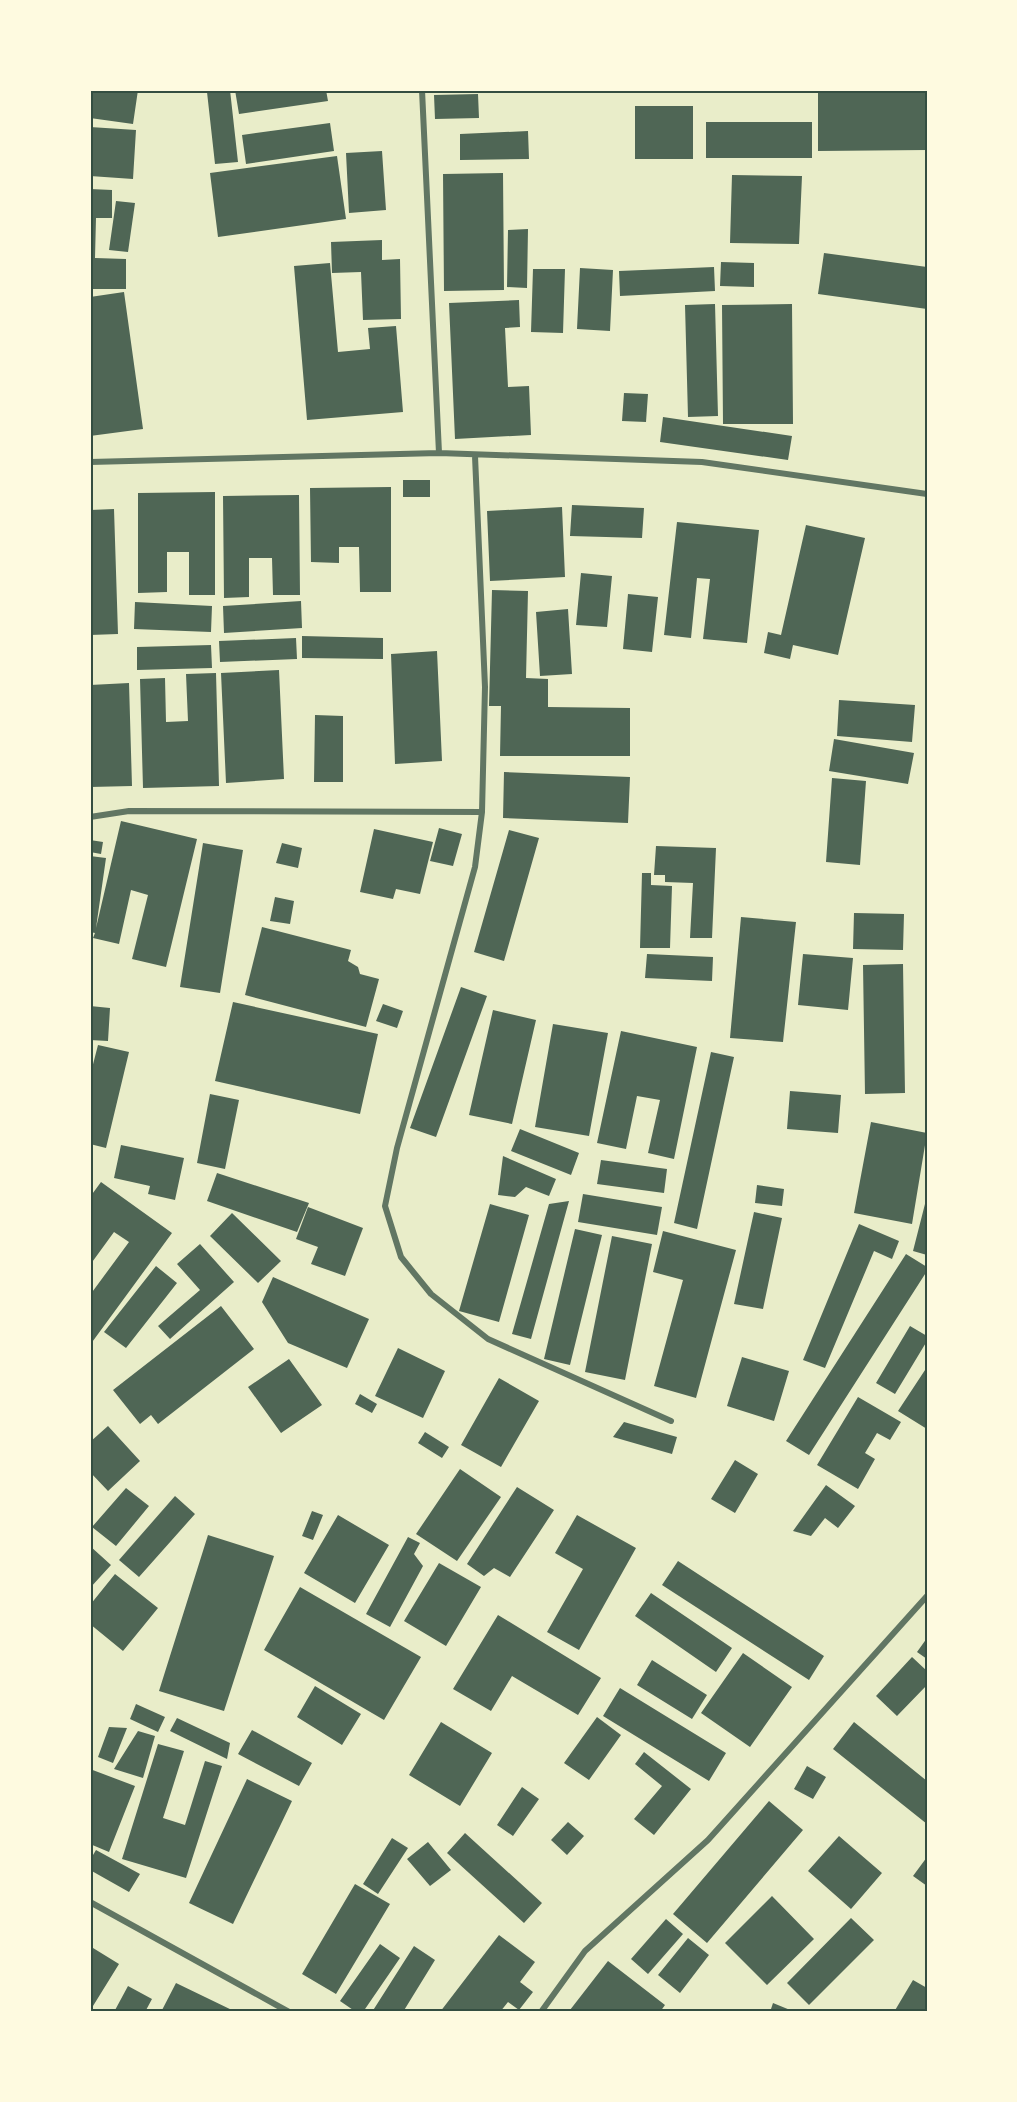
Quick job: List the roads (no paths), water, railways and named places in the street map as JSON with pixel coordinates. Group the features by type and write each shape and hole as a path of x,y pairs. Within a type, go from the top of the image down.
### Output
{"street":[{"path":"422,90 439,453"},
{"path":"90,462 439,453 702,462 927,494"},
{"path":"475,456 485,687 482,812 476,867 397,1148 386,1206 401,1257 431,1294 488,1339 672,1421"},
{"path":"90,817 129,811 482,812"},
{"path":"541,2012 585,1951 708,1840 927,1596"},
{"path":"90,1902 289,2012"}]}
